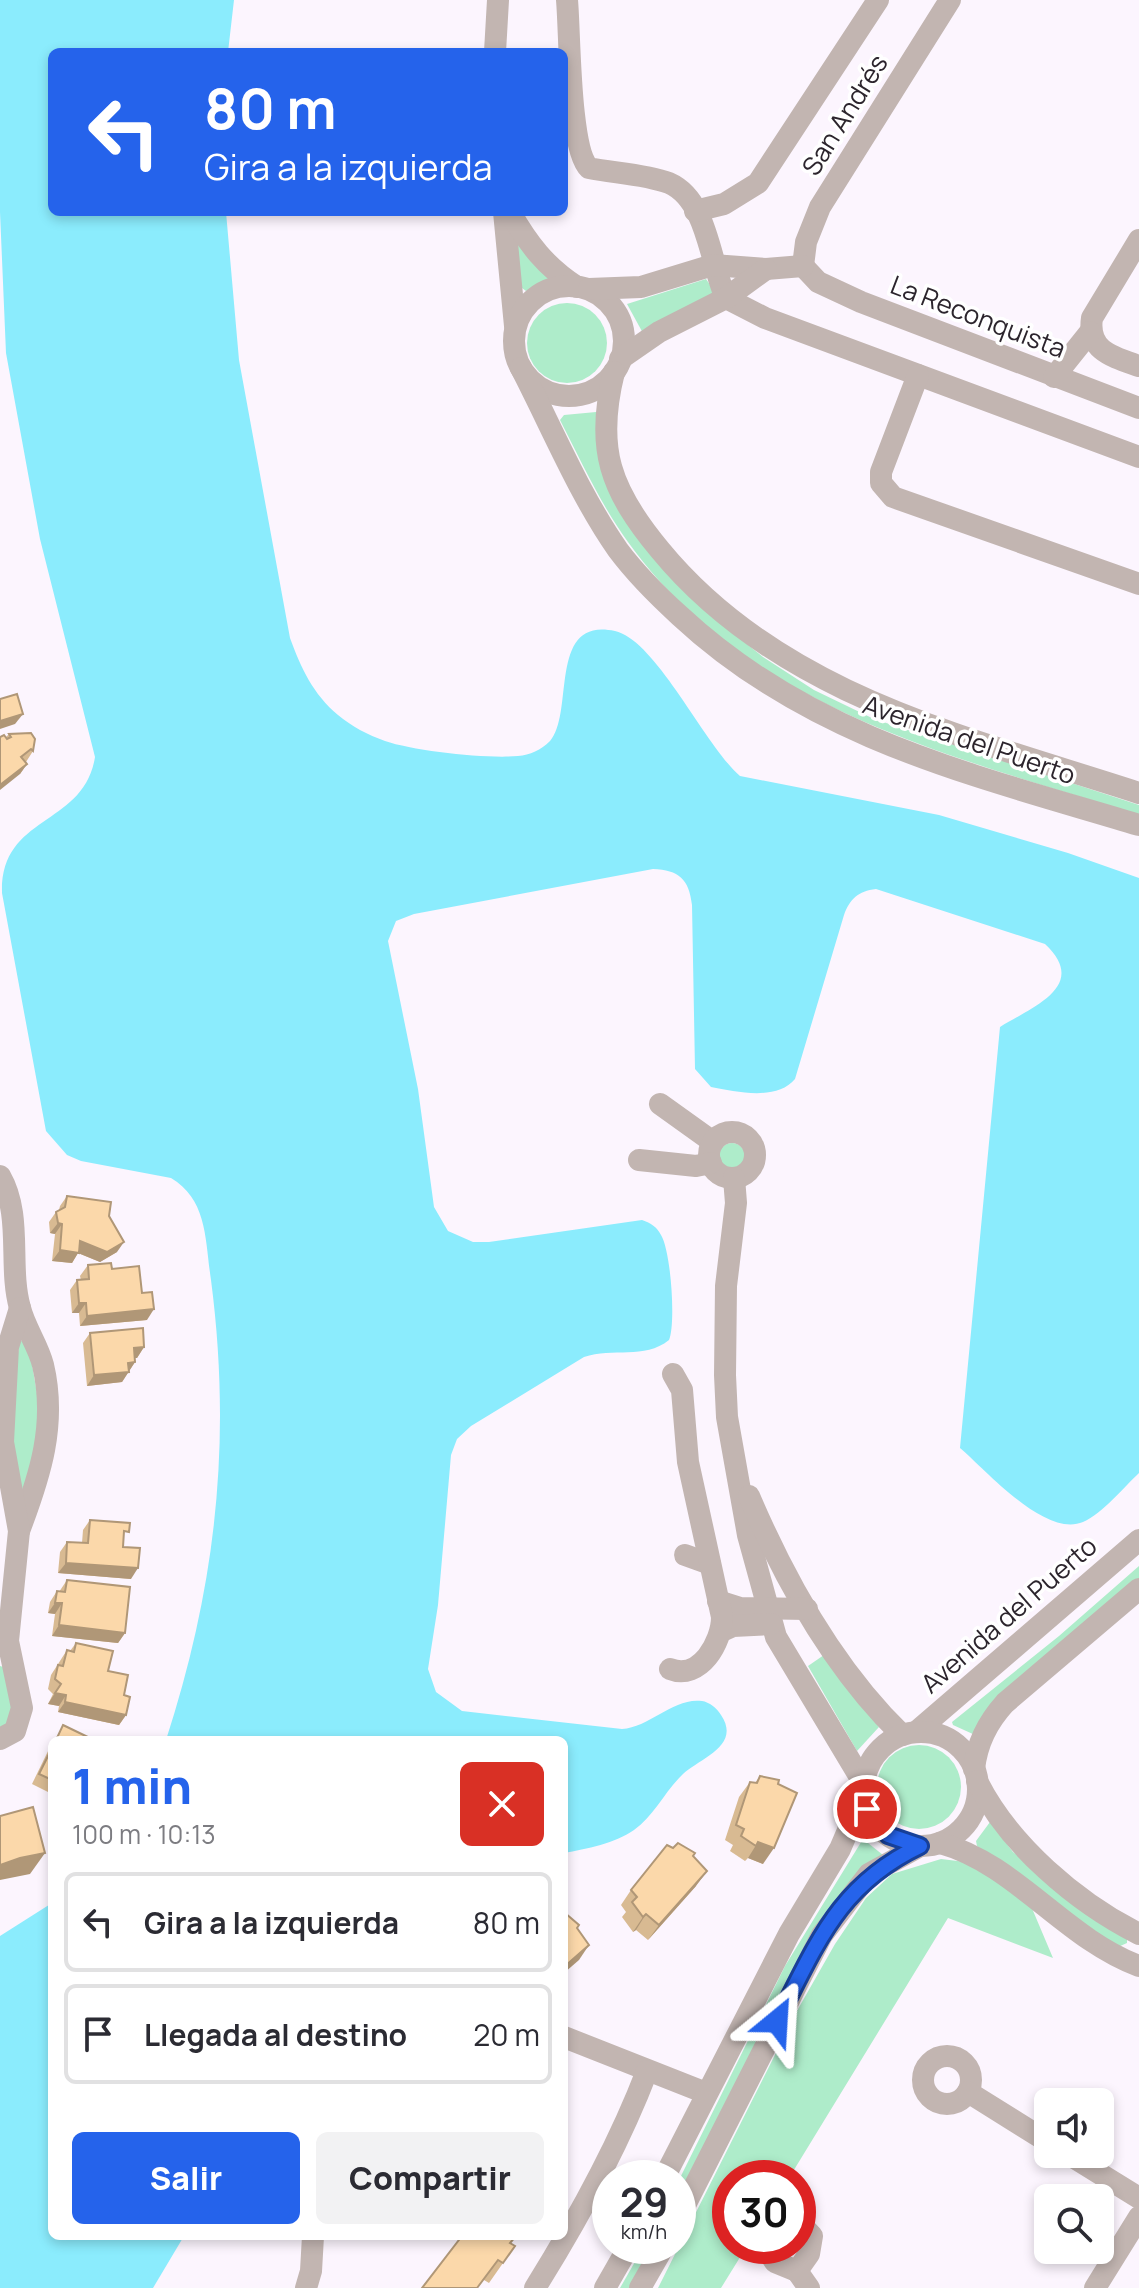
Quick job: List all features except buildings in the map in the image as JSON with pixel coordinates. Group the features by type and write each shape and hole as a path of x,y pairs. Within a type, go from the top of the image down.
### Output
{"street":[{"path":"495,48 498,0"},
{"path":"567,0 576,139 582,162 589,168 668,183 680,191 695,211 726,298 765,318 1139,457"},
{"path":"695,211 724,204 758,183 878,0"},
{"name":"San Andrés","path":"803,266 806,242 820,207 950,0"},
{"path":"504,216 515,352 521,368 543,389 574,395 603,383 617,365 659,332 726,298 766,269"},
{"path":"512,216 536,254 554,273 610,305 623,330 617,365"},
{"path":"1139,240 1092,318 1090,332 1094,343 1108,354 1139,366"},
{"path":"515,329 526,306 538,295 553,288 641,287 713,265 752,265 766,269 803,266"},
{"name":"La Reconquista","path":"803,266 818,282 861,302 1139,408"},
{"path":"1054,377 1090,332"},
{"name":"Avenida del Puerto","path":"617,365 603,423 609,466 617,488 672,565 730,619 803,669 859,698 903,716 1139,793"},
{"name":"Avenida del Puerto","path":"521,368 617,547 670,607 741,668 819,716 886,746 1139,825"},
{"path":"918,375 881,472 884,490 893,497 1139,584"},
{"path":"639,1160 712,1153 732,1132 747,1137 752,1143 753,1166 734,1178 720,1175 712,1153 660,1104"},
{"path":"0,1176 12,1212 20,1308 43,1365 48,1398 42,1471 19,1531 4,1647 22,1708 15,1731 0,1739"},
{"path":"673,2160 789,1934 840,1849 864,1788 876,1754 909,1734 934,1734 952,1741 965,1753 1016,1836 1067,1888 1111,1920 1138,1934 1132,1963 1096,1946 993,1867 930,1844 888,1835 867,1809 864,1788 769,1617 748,1535 727,1417 724,1324 736,1203 734,1178"},
{"path":"19,1531 3,1442 8,1347 20,1308"},
{"path":"670,1669 687,1671 699,1664 716,1647 722,1631 688,1462 682,1390 673,1374"},
{"path":"735,1462 756,1513 807,1609 845,1671 909,1734"},
{"name":"Avenida del Puerto","path":"909,1734 1139,1540"},
{"path":"685,1555 710,1564"},
{"path":"696,2184 822,1935 869,1874 965,1825 977,1796 978,1746 988,1724 1005,1703 1139,1589"},
{"path":"718,1601 769,1617"},
{"path":"722,1631 807,1609"},
{"path":"568,2039 706,2093"},
{"path":"568,2233 626,2123 647,2071"},
{"path":"968,2092 1034,2133"},
{"path":"1091,2168 1139,2198"},
{"path":"1095,2288 1139,2217"},
{"path":"306,2288 312,2240"},
{"path":"535,2288 564,2240"},
{"path":"605,2288 619,2264"},
{"path":"640,2288 654,2264"},
{"path":"778,2264 803,2280"}],"green space":[{"path":"511,232 548,276 548,280 526,291 522,288"},
{"path":"706,279 715,292 644,335 627,304"},
{"path":"559,303 575,303 596,314 607,335 607,351 596,372 575,383 559,383 545,377 533,365 527,351 527,335 533,321 545,309"},
{"path":"596,412 597,442 711,615 763,657 814,690 874,719 1139,805 1139,815 927,747 859,719 794,687 733,647 677,600 628,542 609,513 560,420 564,415"},
{"path":"732,1143 741,1147 745,1156 741,1165 732,1169 723,1165 719,1156 723,1147"},
{"path":"20,1341 24,1341 31,1358 43,1429 25,1494 13,1461 11,1440 12,1397"},
{"path":"1139,1566 1139,1581 975,1735 953,1725 952,1722 1059,1636"},
{"path":"824,1655 879,1727 857,1751 808,1666"},
{"path":"0,1666 7,1668 16,1715 0,1734"},
{"path":"919,1745 935,1748 949,1757 958,1771 961,1787 958,1803 949,1817 935,1826 919,1829 903,1826 889,1817 880,1803 877,1787 880,1771 889,1757 903,1748"},
{"path":"990,1822 1013,1852 1127,1939 1127,1943 1118,1947 1110,1943 977,1846 976,1841"},
{"path":"863,1839 883,1855 873,1862 696,2172 696,2160 689,2160 785,1966"},
{"path":"941,1859 974,1863 1031,1906 1053,1958 948,1918 800,2160 722,2160 798,2009 835,1944 866,1898 892,1874"},
{"path":"712,2180 712,2264 736,2264 721,2288 658,2288 670,2264 696,2264 696,2212"},
{"path":"634,2264 645,2264 631,2288 620,2288"}],"water":[{"path":"0,0 234,0 228,48 48,48 48,216 226,216 239,360 290,638 303,670 329,707 360,730 398,745 488,756 531,753 550,741 557,728 566,670 571,652 580,638 594,630 615,631 631,639 647,653 726,762 740,776 939,815 1068,853 1139,878 1139,1473 1098,1513 1083,1522 1068,1524 1035,1512 1017,1500 960,1448 1000,1027 1040,1003 1059,983 1061,972 1057,959 1045,944 876,889 860,894 852,900 844,915 795,1079 778,1090 756,1093 711,1087 695,1069 692,905 685,882 670,871 653,869 414,914 396,921 388,941 418,1089 434,1207 448,1231 473,1242 489,1242 642,1220 659,1232 665,1243 672,1304 669,1340 639,1352 584,1357 471,1426 457,1439 451,1455 438,1605 428,1669 436,1692 462,1711 622,1729 642,1723 682,1703 705,1702 715,1708 726,1726 722,1743 683,1774 641,1824 627,1835 610,1842 568,1852 568,1736 167,1736 197,1626 208,1569 219,1456 217,1340 203,1223 192,1198 183,1187 171,1178 81,1161 67,1155 46,1131 2,893 5,867 14,848 28,834 76,797 88,780 95,757 40,539 6,353 0,212"},
{"path":"48,1906 48,2240 182,2240 153,2288 0,2288 0,1936"}],"route":[{"path":"777,2021 822,1935 853,1891 869,1874 889,1860 920,1846 903,1843 888,1835 876,1824 867,1809"}]}
